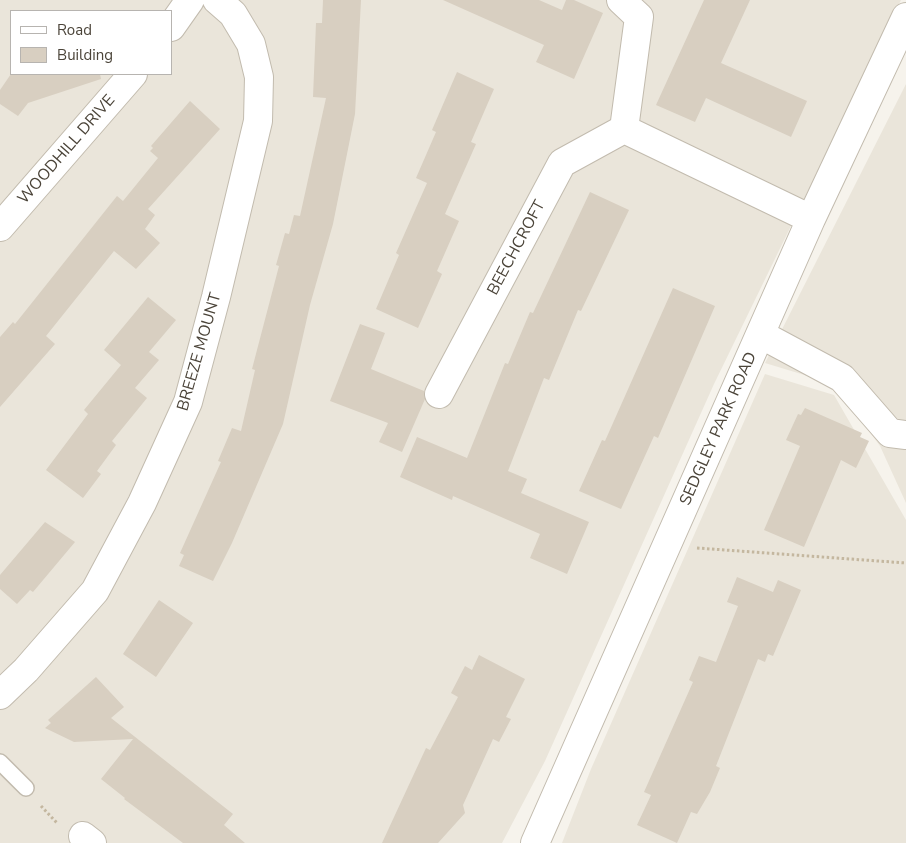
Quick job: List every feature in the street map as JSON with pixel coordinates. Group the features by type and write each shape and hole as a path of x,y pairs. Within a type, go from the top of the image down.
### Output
{"street":[{"path":"172,26 190,0"},
{"name":"BREEZE MOUNT","path":"0,695 26,670 95,591 142,503 188,402 216,297 258,121 259,77 251,44 234,14 217,0"},
{"path":"621,0 639,17 624,129 811,219"},
{"name":"SEDGLEY PARK ROAD","path":"535,843 811,219 906,17"},
{"name":"WOODHILL DRIVE","path":"0,227 132,75"},
{"name":"BEECHCROFT","path":"439,394 562,163 624,129"},
{"path":"760,334 842,378 890,433 906,435"}],"lane":[{"path":"0,762 26,788"}],"path":[{"path":"667,546 906,563"},
{"path":"26,788 53,821 87,840"}],"shaded area":[{"path":"0,0 901,0 714,384 545,761 502,843 0,843"},
{"path":"906,84 906,503 880,446 834,384 765,363"},
{"path":"765,374 834,395 906,520 906,843 562,843 591,769"}],"building":[{"path":"323,0 361,0 355,114 333,224 310,305 283,424 232,543 213,581 179,566 184,555 180,553 221,462 218,461 232,428 241,431 255,370 252,369 279,266 276,265 285,233 289,234 294,215 300,216 326,98 313,97 316,23 322,23"},
{"path":"443,0 539,0 562,10 566,0 574,0 603,13 574,79 536,62 544,45"},
{"path":"704,0 750,0 721,63 807,101 791,137 706,98 695,122 656,105"},
{"path":"457,72 494,89 471,142 476,144 445,214 459,221 437,271 442,274 418,328 376,309 399,255 396,253 427,183 416,178 436,132 432,130"},
{"path":"10,75 100,75 101,79 28,103 18,116 0,104 0,90"},
{"path":"190,101 220,129 148,209 155,215 145,229 160,243 136,269 114,251 46,336 55,344 0,407 0,337 13,322 15,324 117,196 123,201 158,158 150,151 153,148 151,146"},
{"path":"590,192 629,210 581,311 578,310 549,380 544,378 508,471 527,479 521,493 589,522 567,574 530,558 540,534 453,496 452,500 400,477 417,437 467,458 505,363 508,364 530,312 533,313"},
{"path":"673,288 715,306 658,438 654,436 621,509 579,491 602,440 605,441"},
{"path":"148,297 176,320 149,352 159,360 135,388 147,398 112,441 116,445 97,471 101,474 83,498 46,470 88,414 84,410 121,365 104,350"},
{"path":"360,324 385,333 371,369 424,391 425,399 402,452 379,442 388,423 330,401"},
{"path":"805,408 862,433 860,437 869,441 856,468 841,460 804,547 764,530 800,446 786,440 798,414 801,415"},
{"path":"45,522 75,542 33,592 30,590 17,604 0,589 0,575"},
{"path":"737,577 773,592 778,580 801,590 773,656 768,654 765,662 758,659 716,766 720,768 710,792 697,814 691,812 677,843 637,825 651,795 644,792 693,682 689,680 699,656 716,662 738,606 727,602"},
{"path":"159,600 193,623 156,677 123,654"},
{"path":"479,655 525,679 506,717 511,719 499,742 493,739 463,805 465,813 438,843 382,843 426,748 430,750 458,697 451,693 465,666 472,670"},
{"path":"96,677 124,707 111,718 233,814 224,825 245,843 183,843 124,799 101,779 133,739 74,742 45,728 51,723 48,720"}]}
